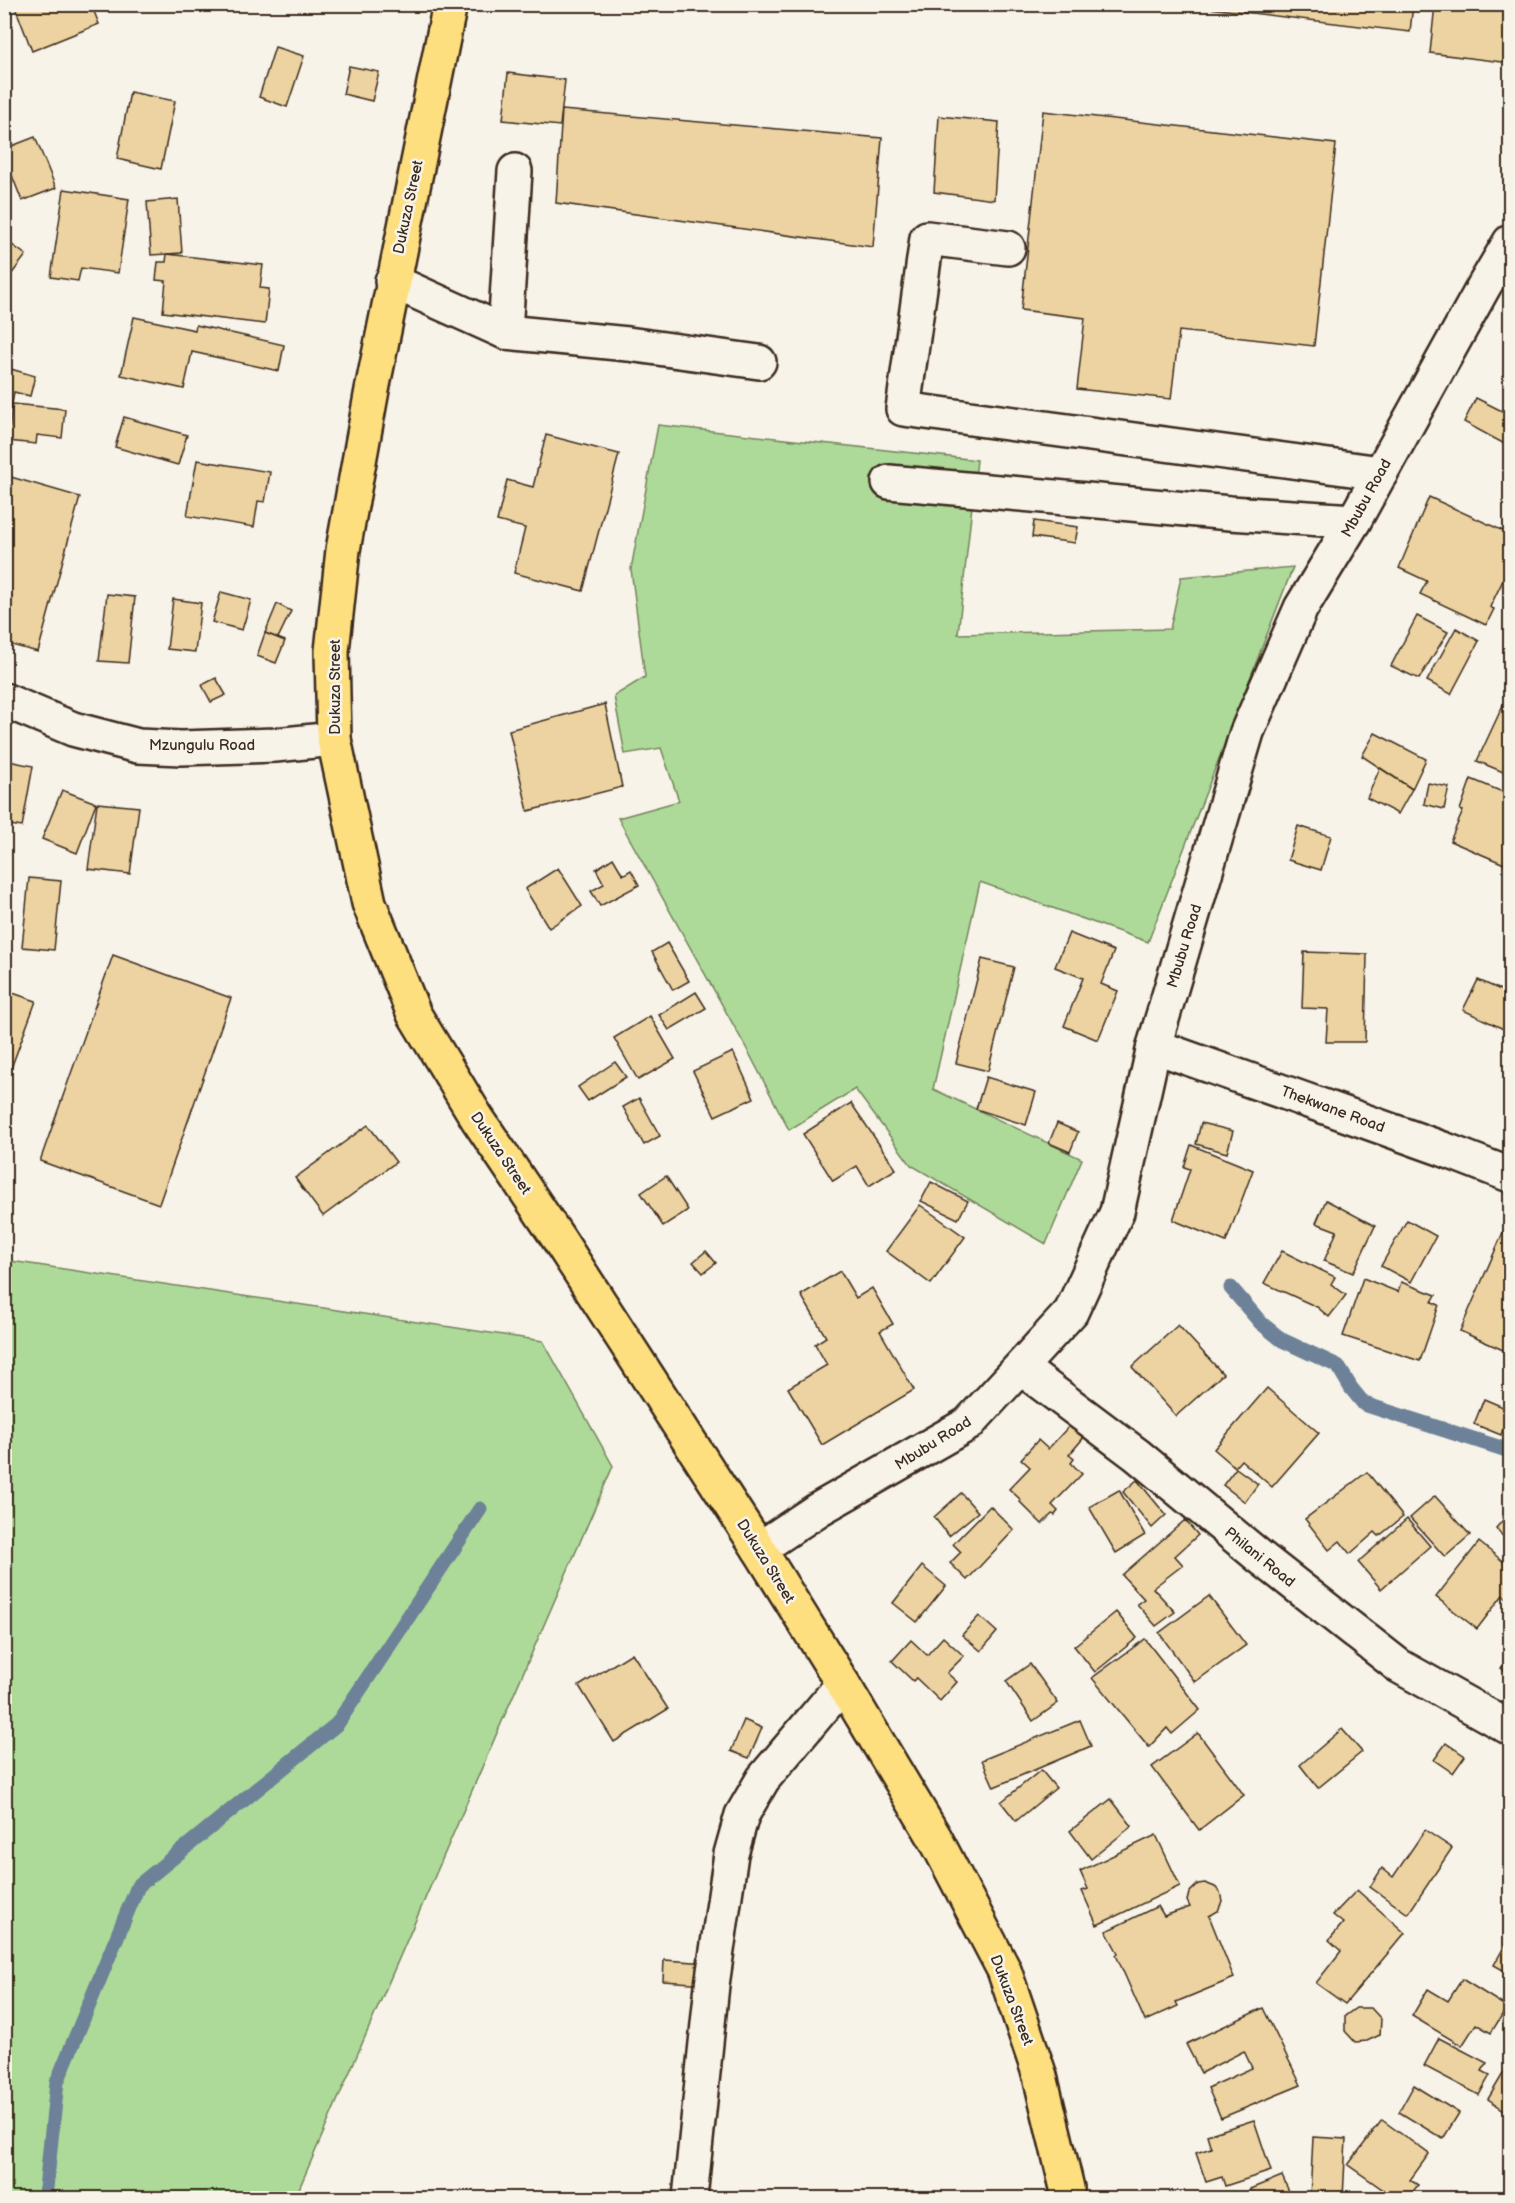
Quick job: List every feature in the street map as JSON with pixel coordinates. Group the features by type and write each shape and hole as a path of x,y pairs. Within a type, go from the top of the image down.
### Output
{"main road":[{"name":"Dukuza Street","path":"450,4 392,281 343,550 332,651 334,739 369,903 414,1014 477,1118 558,1238 759,1549 935,1838 1004,1970 1040,2076 1067,2188 1067,2199"}],"street":[{"path":"505,332 515,171"},
{"path":"1008,248 927,238 903,409 1381,473"},
{"name":"Mbubu Road","path":"759,1549 819,1509 968,1424 1071,1311 1117,1212 1154,1046 1247,732 1301,608 1354,521 1510,242"},
{"path":"392,281 505,332 628,344 759,362"},
{"path":"890,482 1230,513 1354,521"},
{"name":"Mzungulu Road","path":"4,700 73,729 138,746 181,748 275,745 334,739"},
{"name":"Thekwane Road","path":"1154,1046 1508,1171"},
{"name":"Philani Road","path":"1021,1368 1137,1455 1260,1557 1399,1666 1510,1728"},
{"path":"690,2199 712,1985 731,1854 742,1815 763,1779 843,1684"}],"green space":[{"path":"658,425 977,460 958,634 1170,629 1181,577 1293,567 1148,942 980,882 933,1089 1082,1159 1046,1244 911,1165 855,1089 789,1130 749,1053 618,818 679,801 661,748 625,754 614,696 645,677 631,569"},
{"path":"4,1260 543,1341 613,1466 295,2198 5,2198"}],"building":[{"path":"14,4 91,4 99,24 32,51"},
{"path":"1201,4 1413,4 1410,32 1201,7"},
{"path":"1435,4 1510,4 1510,63 1430,53"},
{"path":"275,47 304,56 287,107 259,97"},
{"path":"349,66 379,72 372,101 343,94"},
{"path":"508,73 565,80 560,126 503,120"},
{"path":"130,92 175,101 161,169 117,159"},
{"path":"562,110 882,138 873,247 556,203"},
{"path":"1043,111 1336,144 1314,346 1179,331 1171,399 1077,389 1085,318 1021,310"},
{"path":"939,116 999,122 994,200 934,192"},
{"path":"35,137 56,188 22,201 4,155 4,149"},
{"path":"64,189 129,199 118,273 81,268 78,281 51,277"},
{"path":"178,199 182,253 151,255 147,202"},
{"path":"4,239 26,255 8,279 4,277"},
{"path":"167,254 263,265 260,288 269,289 265,324 163,312 166,281 156,280 158,262 166,262"},
{"path":"134,317 195,330 196,325 284,345 279,371 192,352 184,389 121,375"},
{"path":"4,367 35,376 30,396 14,392 12,404 4,401"},
{"path":"1476,398 1506,413 1510,408 1510,447 1464,422"},
{"path":"12,404 65,409 62,438 37,435 36,444 8,441"},
{"path":"124,417 187,435 178,465 115,447"},
{"path":"546,435 619,454 583,591 514,573 525,528 497,521 507,480 533,487"},
{"path":"197,460 270,472 265,502 258,501 254,527 187,516"},
{"path":"4,475 80,497 38,652 4,643 4,633 10,613 4,612"},
{"path":"1429,497 1510,534 1510,566 1490,607 1494,609 1486,625 1420,594 1427,581 1399,568"},
{"path":"1034,521 1078,527 1075,543 1032,537"},
{"path":"221,592 251,600 242,630 212,622"},
{"path":"107,594 135,597 128,663 99,661"},
{"path":"173,599 201,603 195,652 167,649"},
{"path":"277,604 291,611 278,638 265,633"},
{"path":"1417,616 1448,632 1419,679 1391,666"},
{"path":"1456,628 1479,641 1451,694 1427,681"},
{"path":"265,633 285,641 276,663 257,656"},
{"path":"216,678 226,695 211,702 202,685"},
{"path":"1510,690 1510,768 1508,774 1477,761"},
{"path":"605,704 622,787 528,811 509,730"},
{"path":"1375,733 1426,759 1412,789 1362,756"},
{"path":"4,760 33,766 22,827 4,824"},
{"path":"1380,768 1412,789 1398,814 1367,798"},
{"path":"1471,779 1510,795 1509,866 1450,841 1463,811 1460,810"},
{"path":"1428,783 1449,787 1444,809 1424,804"},
{"path":"62,790 96,803 77,853 42,839"},
{"path":"97,803 139,807 130,874 88,869"},
{"path":"1298,826 1331,836 1321,870 1288,860"},
{"path":"613,858 623,875 631,870 639,885 600,906 591,891 604,884 596,869"},
{"path":"558,868 582,906 549,928 525,889"},
{"path":"29,878 61,881 54,950 22,947"},
{"path":"1069,933 1114,951 1101,984 1118,991 1098,1040 1064,1026 1083,978 1055,967"},
{"path":"667,943 689,981 673,990 652,952"},
{"path":"1304,952 1367,954 1365,1042 1326,1042 1328,1009 1302,1008"},
{"path":"113,955 231,998 159,1204 40,1161"},
{"path":"982,959 1014,967 988,1071 956,1063"},
{"path":"1478,980 1510,994 1510,1032 1463,1010"},
{"path":"4,990 36,1001 7,1079 4,1078"},
{"path":"696,992 706,1008 669,1030 659,1015"},
{"path":"650,1016 675,1059 638,1080 614,1038"},
{"path":"733,1052 754,1098 715,1116 693,1071"},
{"path":"615,1062 626,1077 588,1101 578,1087"},
{"path":"986,1077 1036,1092 1026,1125 976,1109"},
{"path":"639,1098 660,1136 644,1145 623,1107"},
{"path":"851,1103 896,1169 869,1186 857,1166 833,1181 803,1134"},
{"path":"1057,1123 1078,1132 1070,1152 1049,1143"},
{"path":"1201,1123 1233,1131 1227,1153 1196,1144"},
{"path":"368,1125 396,1162 323,1216 295,1178"},
{"path":"1191,1145 1253,1170 1226,1242 1173,1220 1190,1169 1184,1167"},
{"path":"666,1176 688,1210 663,1226 641,1193"},
{"path":"931,1182 968,1201 958,1219 921,1201"},
{"path":"1326,1200 1375,1226 1353,1273 1324,1261 1337,1231 1316,1223"},
{"path":"920,1205 965,1237 931,1284 886,1251"},
{"path":"1407,1220 1436,1236 1411,1282 1381,1266"},
{"path":"1508,1221 1510,1222 1510,1353 1460,1331"},
{"path":"706,1251 716,1263 703,1273 693,1262"},
{"path":"1282,1251 1335,1277 1331,1284 1346,1295 1329,1317 1317,1307 1264,1283"},
{"path":"840,1271 856,1298 872,1288 893,1324 880,1331 914,1390 822,1445 788,1388 827,1365 815,1344 826,1337 801,1295"},
{"path":"1363,1278 1398,1292 1401,1282 1436,1295 1432,1302 1439,1305 1420,1361 1343,1336"},
{"path":"1178,1325 1223,1374 1176,1416 1132,1367"},
{"path":"1267,1388 1319,1433 1272,1487 1241,1460 1235,1467 1214,1449"},
{"path":"1484,1399 1510,1410 1501,1435 1474,1424"},
{"path":"1071,1424 1085,1436 1069,1455 1074,1459 1071,1463 1082,1474 1052,1505 1058,1511 1055,1515 1052,1514 1042,1524 1009,1489 1030,1467 1021,1459 1038,1440 1048,1449"},
{"path":"1236,1468 1258,1484 1245,1502 1223,1485"},
{"path":"1367,1472 1403,1517 1379,1536 1375,1532 1350,1554 1340,1541 1329,1550 1305,1519"},
{"path":"1137,1480 1166,1515 1152,1528 1123,1492"},
{"path":"1119,1490 1145,1535 1116,1553 1089,1507"},
{"path":"961,1493 978,1512 949,1536 934,1517"},
{"path":"1435,1496 1470,1535 1445,1557 1410,1518"},
{"path":"990,1506 1014,1530 967,1580 950,1563 961,1552 953,1544"},
{"path":"1510,1512 1510,1545 1496,1528"},
{"path":"1407,1519 1430,1546 1381,1589 1358,1562"},
{"path":"1185,1520 1198,1535 1175,1556 1183,1565 1153,1588 1175,1612 1156,1626 1137,1604 1144,1599 1122,1575"},
{"path":"1479,1542 1510,1567 1510,1595 1507,1599 1503,1595 1477,1629 1436,1597"},
{"path":"922,1566 946,1586 917,1622 893,1603"},
{"path":"1209,1596 1246,1645 1195,1682 1159,1633"},
{"path":"1116,1612 1137,1638 1095,1672 1074,1646"},
{"path":"979,1616 997,1632 981,1651 962,1635"},
{"path":"943,1637 964,1656 947,1673 957,1682 940,1701 916,1678 913,1681 892,1661 911,1640 927,1655"},
{"path":"1145,1639 1200,1710 1172,1734 1167,1728 1149,1747 1092,1678"},
{"path":"632,1653 668,1709 614,1742 579,1686"},
{"path":"1510,1656 1510,1675 1501,1668"},
{"path":"1030,1664 1058,1703 1033,1721 1006,1681"},
{"path":"744,1720 762,1728 749,1758 731,1751"},
{"path":"1080,1720 1091,1746 994,1787 982,1760"},
{"path":"1342,1729 1362,1752 1318,1788 1300,1765"},
{"path":"1198,1733 1244,1795 1199,1830 1152,1767"},
{"path":"1446,1743 1465,1756 1453,1773 1434,1760"},
{"path":"1041,1770 1056,1788 1016,1821 1001,1802"},
{"path":"1111,1799 1132,1826 1091,1859 1070,1831"},
{"path":"1425,1830 1452,1848 1408,1914 1370,1887 1382,1868 1393,1877"},
{"path":"1156,1835 1180,1886 1097,1925 1082,1891 1088,1889 1080,1871"},
{"path":"1205,1883 1220,1892 1222,1901 1218,1911 1209,1916 1234,1978 1176,2002 1178,2006 1145,2021 1116,1955 1118,1953 1106,1931 1158,1906 1164,1916 1190,1907 1187,1901 1189,1893 1198,1884"},
{"path":"1357,1890 1405,1933 1345,2004 1316,1983 1341,1951 1329,1940 1343,1923 1333,1915"},
{"path":"1510,1936 1510,1974 1494,1965"},
{"path":"664,1960 709,1963 707,1984 663,1981"},
{"path":"1462,1979 1507,2007 1491,2033 1476,2024 1462,2046 1412,2016 1428,1989 1448,2001"},
{"path":"1263,2008 1301,2085 1221,2118 1208,2088 1252,2068 1244,2051 1201,2073 1186,2044"},
{"path":"1356,2008 1371,2008 1381,2019 1380,2035 1367,2041 1355,2042 1345,2031 1345,2016"},
{"path":"1439,2038 1487,2063 1482,2071 1490,2075 1479,2095 1424,2066"},
{"path":"1510,2062 1510,2114 1488,2099"},
{"path":"1414,2085 1459,2113 1443,2139 1399,2112"},
{"path":"1254,2120 1271,2171 1225,2186 1222,2177 1206,2182 1196,2153 1211,2148 1207,2135"},
{"path":"1382,2120 1429,2154 1410,2180 1418,2185 1408,2198 1395,2198 1348,2165"},
{"path":"1313,2137 1346,2139 1343,2198 1310,2198"},
{"path":"1282,2176 1292,2198 1253,2198 1250,2189"}],"waterway":[{"path":"1231,1288 1261,1323 1282,1340 1338,1366 1364,1404 1510,1451"},
{"path":"45,2198 57,2082 138,1886 337,1724 480,1509"}]}
